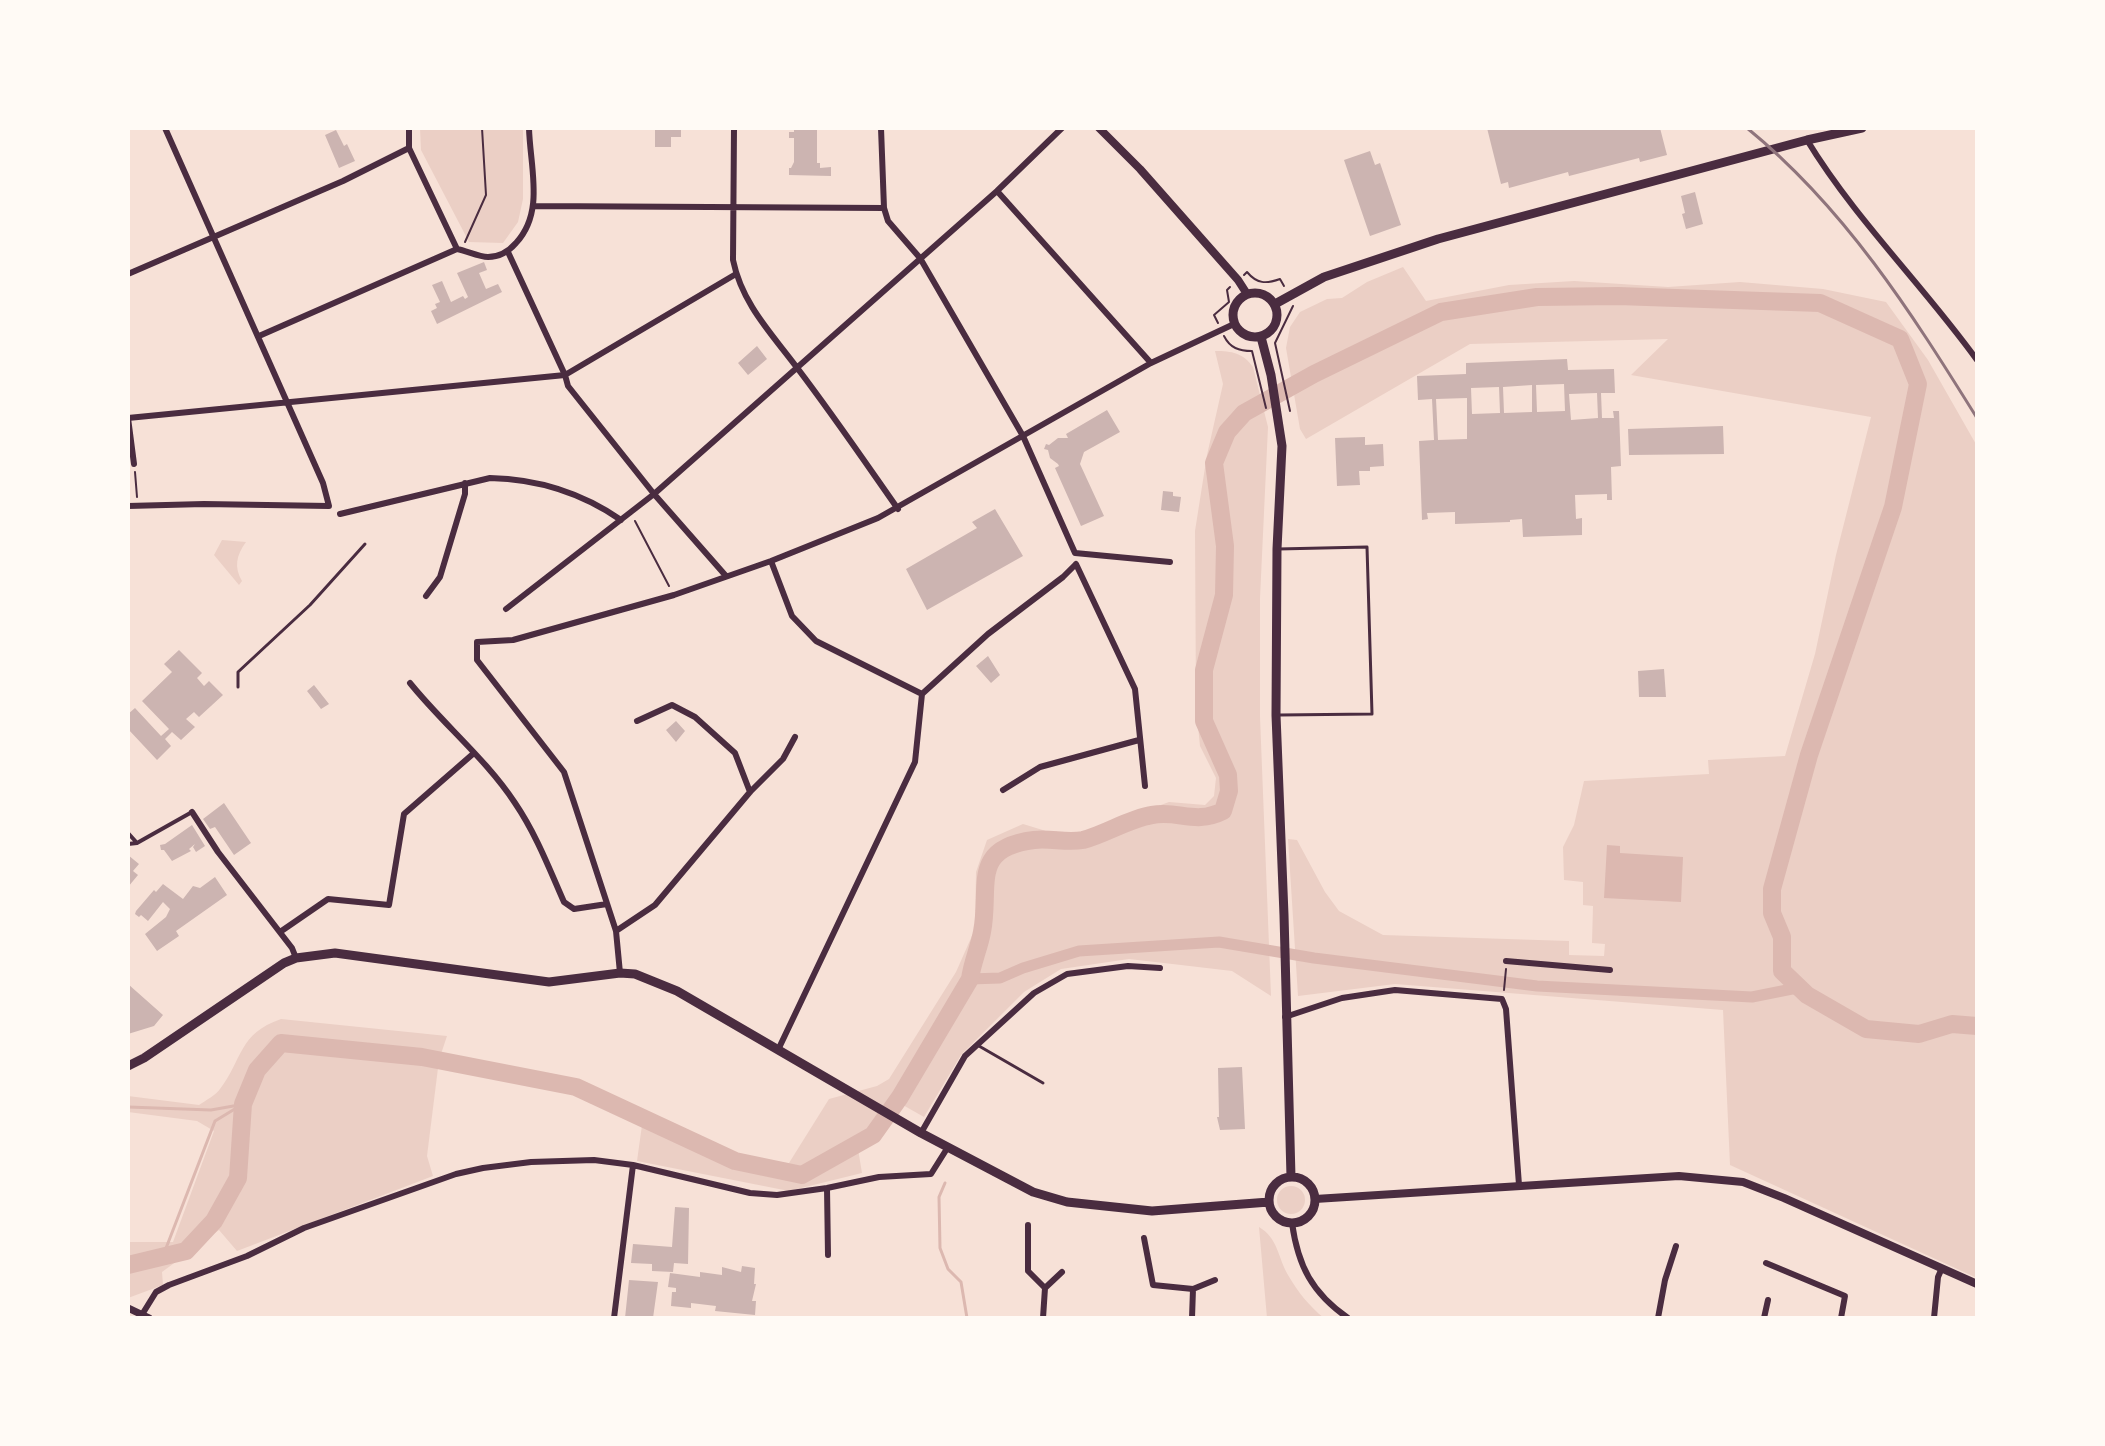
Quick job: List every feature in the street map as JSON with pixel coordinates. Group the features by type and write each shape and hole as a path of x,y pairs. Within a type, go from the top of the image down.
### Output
{"main road":[{"path":"1099,128 1140,169 1247,294"},
{"path":"1275,304 1324,277 1438,239 1862,128"},
{"path":"1247,294 1263,294 1275,304 1276,322 1269,333 1261,337 1242,334 1234,324 1234,306 1247,294"},
{"path":"1261,337 1271,375 1282,446 1277,549 1276,715 1291,1177"},
{"path":"128,1066 296,958 335,953 549,982 635,974 654,980 921,1133 1033,1192 1104,1208 1152,1211 1269,1202"},
{"path":"1315,1199 1679,1176 1735,1181 1784,1198 1977,1284"},
{"path":"1291,1177 1308,1183 1315,1199 1306,1219 1292,1223 1274,1215 1269,1202 1273,1188 1291,1177"}],"street":[{"path":"128,506 329,506 323,483 288,402 165,128"},
{"path":"409,128 409,148 457,249"},
{"path":"259,336 457,249 488,257 508,252 523,236 532,219 534,206 529,128"},
{"path":"734,128 733,260 736,274 759,320 797,367 898,509"},
{"path":"881,128 884,208 888,221 920,258 1023,436 1075,553 1076,564 1135,689 1145,786"},
{"path":"506,609 654,494 997,191 1062,128"},
{"path":"1807,140 1828,174 1977,359"},
{"path":"128,274 409,148"},
{"path":"997,191 1151,363"},
{"path":"534,206 884,208"},
{"path":"508,252 568,386 654,494 726,576"},
{"path":"134,464 128,418 565,375 736,274"},
{"path":"620,973 616,931 564,772 477,660 477,642 513,640 674,595 771,561 898,509 1151,363 1234,324"},
{"path":"340,514 465,483 513,478 553,486 605,509 621,520"},
{"path":"426,596 440,577 465,494 465,483"},
{"path":"1075,553 1170,562"},
{"path":"771,561 792,616 816,641 922,694"},
{"path":"778,1050 915,762 922,694 988,634 1076,564"},
{"path":"410,683 437,717 474,753 514,800 533,831 564,902 574,909 607,904"},
{"path":"637,721 672,705 695,717 735,753 750,792"},
{"path":"616,931 655,905 750,792 783,759 795,737"},
{"path":"1003,790 1040,767 1139,740"},
{"path":"280,932 328,899 389,905 404,814 474,753"},
{"path":"128,844 137,843 192,812 296,958"},
{"path":"128,833 137,843"},
{"path":"1506,965 1610,970"},
{"path":"921,1133 965,1056 1034,993 1067,974 1128,966 1160,968"},
{"path":"1285,1017 1342,998 1395,990 1502,999 1506,1009 1519,1185"},
{"path":"128,1308 146,1316 156,1292 169,1285 247,1256 304,1228 456,1174 531,1162 594,1160 633,1165 750,1193 789,1194 879,1177 931,1174 948,1147"},
{"path":"614,1318 633,1165"},
{"path":"827,1188 828,1255"},
{"path":"1292,1223 1297,1252 1310,1283 1328,1304 1348,1318"},
{"path":"1028,1225 1028,1271 1045,1288"},
{"path":"1144,1238 1153,1285 1193,1289 1215,1280"},
{"path":"1658,1318 1665,1280 1676,1246"},
{"path":"1766,1263 1845,1296 1841,1318"},
{"path":"1934,1318 1938,1277 1942,1268"},
{"path":"1043,1318 1045,1288 1062,1272"},
{"path":"1192,1318 1193,1289"},
{"path":"1764,1318 1768,1300"}],"lane":[{"path":"238,687 238,672 320,593 365,544"},
{"path":"1276,715 1372,714 1367,547 1277,549"},
{"path":"976,1044 1043,1083"}],"path":[{"path":"457,249 468,239 486,195 482,128"},
{"path":"1266,408 1252,351 1241,351 1228,344 1214,315 1229,302 1227,290 1247,272 1253,279 1264,283 1280,279 1293,307 1275,343 1290,411"},
{"path":"134,464 137,506"},
{"path":"631,513 674,595"},
{"path":"1505,988 1506,965"}],"shaded area":[{"path":"420,128 523,128 523,199 518,222 503,243 469,242 421,150"},
{"path":"1403,267 1426,301 1509,285 1574,281 1668,287 1740,282 1823,289 1886,302 1928,360 1977,446 1977,1278 1730,1165 1723,1010 1395,984 1298,996 1288,839 1297,840 1339,911 1383,935 1569,941 1569,955 1604,956 1605,944 1592,943 1593,906 1583,905 1583,882 1564,880 1563,847 1574,825 1584,781 1709,774 1708,760 1785,756 1815,654 1871,417 1631,375 1668,339 1470,344 1306,439 1300,429 1286,348 1290,327 1300,312 1327,299 1342,298 1367,282"},
{"path":"1215,351 1237,354 1253,367 1268,427 1260,598 1260,717 1271,996 1232,971 1129,959 1061,969 1024,992 961,1055 924,1117 894,1100 873,1134 857,1143 862,1173 789,1191 637,1161 643,1118 735,1160 789,1163 829,1099 877,1086 889,1079 956,972 975,929 976,872 987,840 1023,824 1046,831 1082,834 1169,802 1205,805 1214,796 1216,778 1200,746 1196,705 1195,531 1207,455 1223,384"},
{"path":"222,540 246,542 237,562 242,581 239,585 214,555"},
{"path":"1607,845 1620,846 1620,853 1683,857 1681,902 1604,898"},
{"path":"281,1019 447,1036 439,1060 427,1156 433,1176 237,1251 219,1230 162,1272 163,1285 128,1298 128,1242 173,1242 214,1131 197,1121 128,1112 128,1096 199,1105 220,1089 249,1040 267,1025"},
{"path":"1291,1186 1301,1190 1305,1200 1301,1210 1291,1214 1281,1210 1277,1200 1281,1190"},
{"path":"1259,1227 1274,1243 1296,1287 1324,1318 1267,1318"}],"building":[{"path":"655,128 681,128 681,137 671,137 671,147 655,147"},
{"path":"794,128 817,128 817,163 820,163 820,168 831,167 831,176 789,175 789,168 794,162 794,138 789,138 789,132 794,132"},
{"path":"1487,128 1660,128 1667,155 1640,162 1639,158 1569,176 1568,172 1509,188 1508,182 1501,184"},
{"path":"336,130 355,161 339,168 325,135"},
{"path":"1370,151 1375,165 1380,163 1401,225 1370,236 1344,160"},
{"path":"1695,192 1703,224 1686,229 1681,196"},
{"path":"484,262 487,270 479,273 486,289 498,284 502,292 437,324 431,311 440,302 432,285 442,281 451,302 463,296 465,299 468,297 457,273"},
{"path":"757,346 767,359 748,375 738,363"},
{"path":"1567,359 1568,370 1614,369 1615,393 1601,393 1602,418 1614,418 1613,411 1619,411 1621,466 1611,467 1612,500 1607,500 1607,494 1575,495 1576,519 1582,518 1582,535 1523,537 1522,519 1455,524 1455,512 1427,513 1428,519 1422,520 1419,441 1434,440 1432,399 1418,400 1417,376 1466,374 1466,363","holes":["1564,384 1565,411 1537,412 1536,385","1532,385 1532,412 1504,413 1503,387","1499,387 1500,413 1472,414 1471,388","1597,393 1598,418 1571,420 1569,394","1467,398 1467,439 1438,440 1436,399"]},
{"path":"1107,410 1120,432 1084,452 1080,464 1104,516 1081,526 1055,468 1059,466 1044,449 1046,444 1058,438 1068,438 1066,434"},
{"path":"1723,426 1724,454 1629,455 1628,429"},
{"path":"1365,437 1365,445 1383,444 1384,466 1359,471 1360,485 1337,486 1335,438"},
{"path":"1163,491 1181,497 1179,512 1161,510"},
{"path":"995,509 1023,556 927,610 906,569 977,528 972,522"},
{"path":"179,650 202,673 197,678 204,686 209,681 223,695 199,717 194,712 186,719 195,727 181,740 172,732 165,739 171,746 157,760 128,729 128,714 135,708 161,736 169,729 142,701 172,672 164,664"},
{"path":"988,656 1000,675 991,683 976,666"},
{"path":"1664,669 1666,697 1639,697 1638,671"},
{"path":"314,685 329,704 321,709 307,691"},
{"path":"676,721 685,731 676,742 666,730"},
{"path":"224,803 251,843 234,855 215,827 210,829 203,819"},
{"path":"192,825 205,846 196,852 195,844 189,849 191,851 172,861 160,845"},
{"path":"128,855 139,864 133,871 138,875 128,887"},
{"path":"215,877 227,895 176,931 179,936 157,951 145,934 166,917 170,909 163,902 148,921 135,914 136,911 163,884 183,899 193,886 200,888"},
{"path":"128,984 163,1015 154,1026 128,1034"},
{"path":"1242,1067 1245,1129 1220,1130 1217,1117 1218,1068"},
{"path":"675,1207 689,1208 688,1264 674,1263 673,1272 652,1271 652,1264 631,1263 633,1244 672,1247"},
{"path":"742,1266 755,1268 756,1284 752,1301 756,1301 755,1315 715,1311 716,1306 691,1303 691,1308 671,1306 672,1292 676,1292 676,1288 668,1287 670,1273 700,1277 700,1272 722,1275 722,1267 741,1272"},
{"path":"629,1280 658,1282 653,1318 625,1318"}],"waterway":[{"path":"128,1265 186,1251 214,1221 238,1178 243,1104 257,1070 281,1043 422,1057 576,1087 735,1161 802,1175 873,1135 900,1097 970,979 982,932 987,872 1000,851 1013,844 1034,840 1083,840 1152,815 1204,817 1223,811 1229,791 1228,775 1204,721 1204,670 1224,595 1225,546 1214,463 1227,432 1244,413 1314,374 1441,312 1537,297 1618,296 1820,303 1900,339 1918,384 1893,507 1809,755 1772,889 1772,913 1782,937 1782,971 1807,995 1866,1029 1919,1034 1952,1024 1977,1026"},
{"path":"970,979 1000,978 1079,951 1219,942 1314,958 1537,986 1752,997 1797,988"},
{"path":"163,1256 215,1121 243,1104"},
{"path":"128,1107 211,1110 239,1105"},
{"path":"945,1183 939,1197 940,1248 948,1269 961,1282 967,1318"}],"railway":[{"path":"1747,128 1815,192 1874,263 1977,418"}]}
